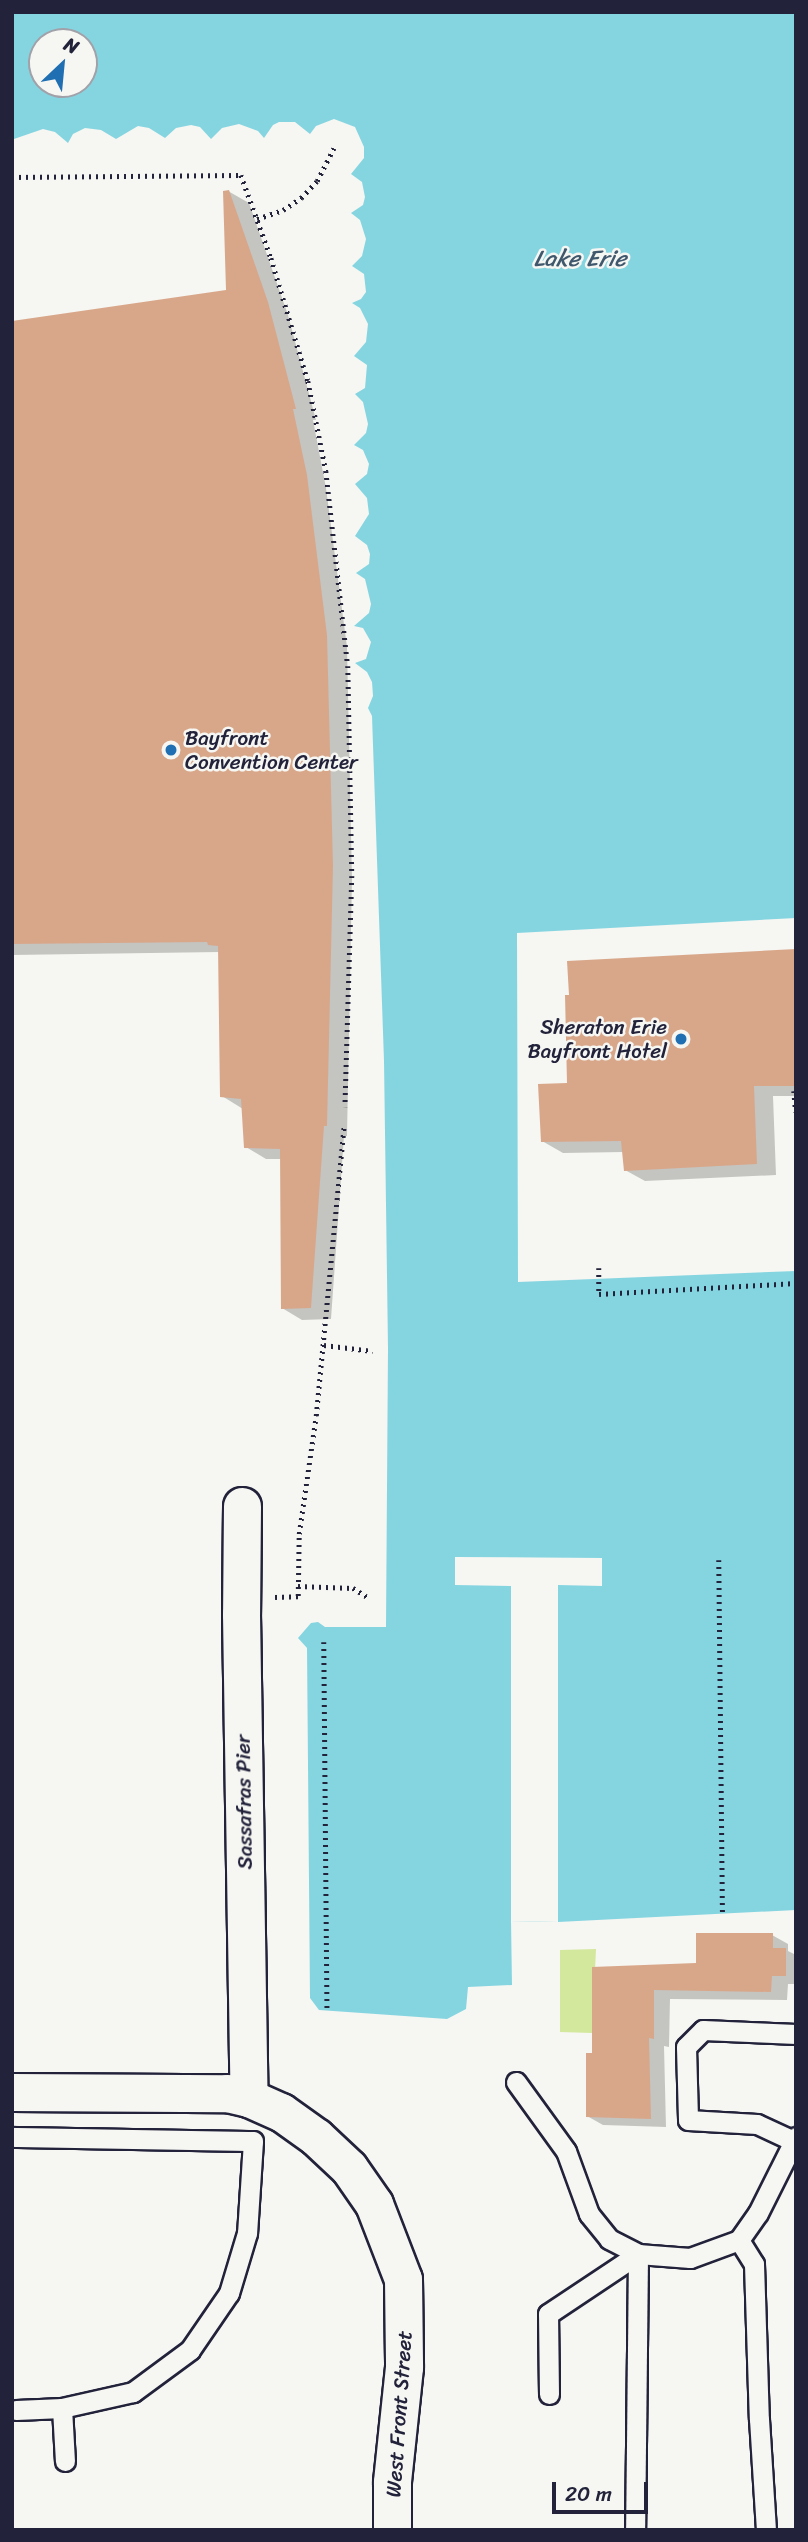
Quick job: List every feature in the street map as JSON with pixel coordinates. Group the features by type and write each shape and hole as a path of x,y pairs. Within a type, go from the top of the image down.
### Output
{"street":[{"name":"Sassafras Pier","path":"242,1506 241,1614 249,2098"},
{"name":"West Front Street","path":"12,2092 202,2090 249,2098 281,2112 316,2137 349,2168 374,2204 392,2244 403,2279 406,2327 392,2482 392,2530"}],"lane":[{"path":"516,2082 566,2151 589,2214 609,2239 638,2254 691,2258 739,2240 758,2213 795,2140 757,2124 688,2120 686,2048 703,2029 796,2034"},
{"path":"12,2137 253,2141 247,2233 229,2293 190,2350 133,2392 62,2408 16,2410"},
{"path":"739,2240 754,2263 766,2530"},
{"path":"549,2394 548,2314 638,2254"},
{"path":"635,2530 638,2254"},
{"path":"62,2408 65,2461"}],"path":[{"path":"257,219 283,209 301,198 317,181 334,148"},
{"path":"12,177 241,175 271,258 310,394 326,471 348,666 352,890 345,1107"},
{"path":"794,1091 796,1112"},
{"path":"274,1597 298,1596 299,1534 324,1345 344,1125"},
{"path":"599,1268 599,1294 796,1283"},
{"path":"324,1345 373,1351"},
{"path":"719,1560 723,1914"},
{"path":"298,1586 353,1587 369,1598"},
{"path":"324,1642 327,2011"}],"green space":[{"path":"596,1949 592,2033 560,2032 560,1950"}],"water":[{"name":"Lake Erie","path":"12,12 796,12 796,918 517,933 518,1282 796,1271 796,1910 558,1922 511,1921 512,1985 468,1987 466,2009 447,2019 319,2010 310,1998 307,1648 298,1638 311,1623 318,1622 325,1627 386,1627 388,1348 384,1061 372,716 368,708 373,696 372,682 367,672 355,663 366,659 371,642 363,628 354,626 369,613 371,604 365,579 356,573 369,564 370,554 367,545 355,536 369,514 367,498 355,484 367,474 369,464 363,450 354,445 366,433 368,424 363,402 355,394 365,388 367,365 354,356 366,342 368,324 360,308 352,303 361,299 366,292 364,274 352,266 362,256 366,239 360,220 351,213 363,205 365,197 362,182 351,174 364,158 364,147 355,127 334,119 316,126 310,134 295,122 279,122 273,125 264,138 258,131 239,124 222,128 211,139 200,127 191,125 176,128 165,138 149,128 138,126 116,139 101,130 85,128 73,134 68,143 55,132 43,129 14,139"}],"pier":[{"path":"455,1557 602,1558 602,1586 558,1585 558,1922 511,1921 511,1586 455,1585"}],"building":[{"name":"Bayfront Convention Center","path":"229,190 268,302 296,409 293,409 307,475 327,635 333,866 327,1126 324,1126 311,1308 281,1309 280,1149 244,1148 241,1099 220,1097 218,946 208,945 207,942 12,944 12,321 226,290 223,191"},
{"name":"Sheraton Erie Bayfront Hotel","path":"796,949 796,1086 754,1086 757,1164 624,1171 621,1141 541,1142 538,1084 567,1083 567,961"},
{"path":"696,1933 773,1933 773,1948 786,1948 786,1976 772,1976 771,1992 654,1990 654,2039 649,2038 651,2119 586,2117 586,2053 592,2053 592,1967 696,1963"}],"place":[{"name":"Bayfront Convention Center","path":"171,750"},
{"name":"Sheraton Erie Bayfront Hotel","path":"681,1039"}]}
